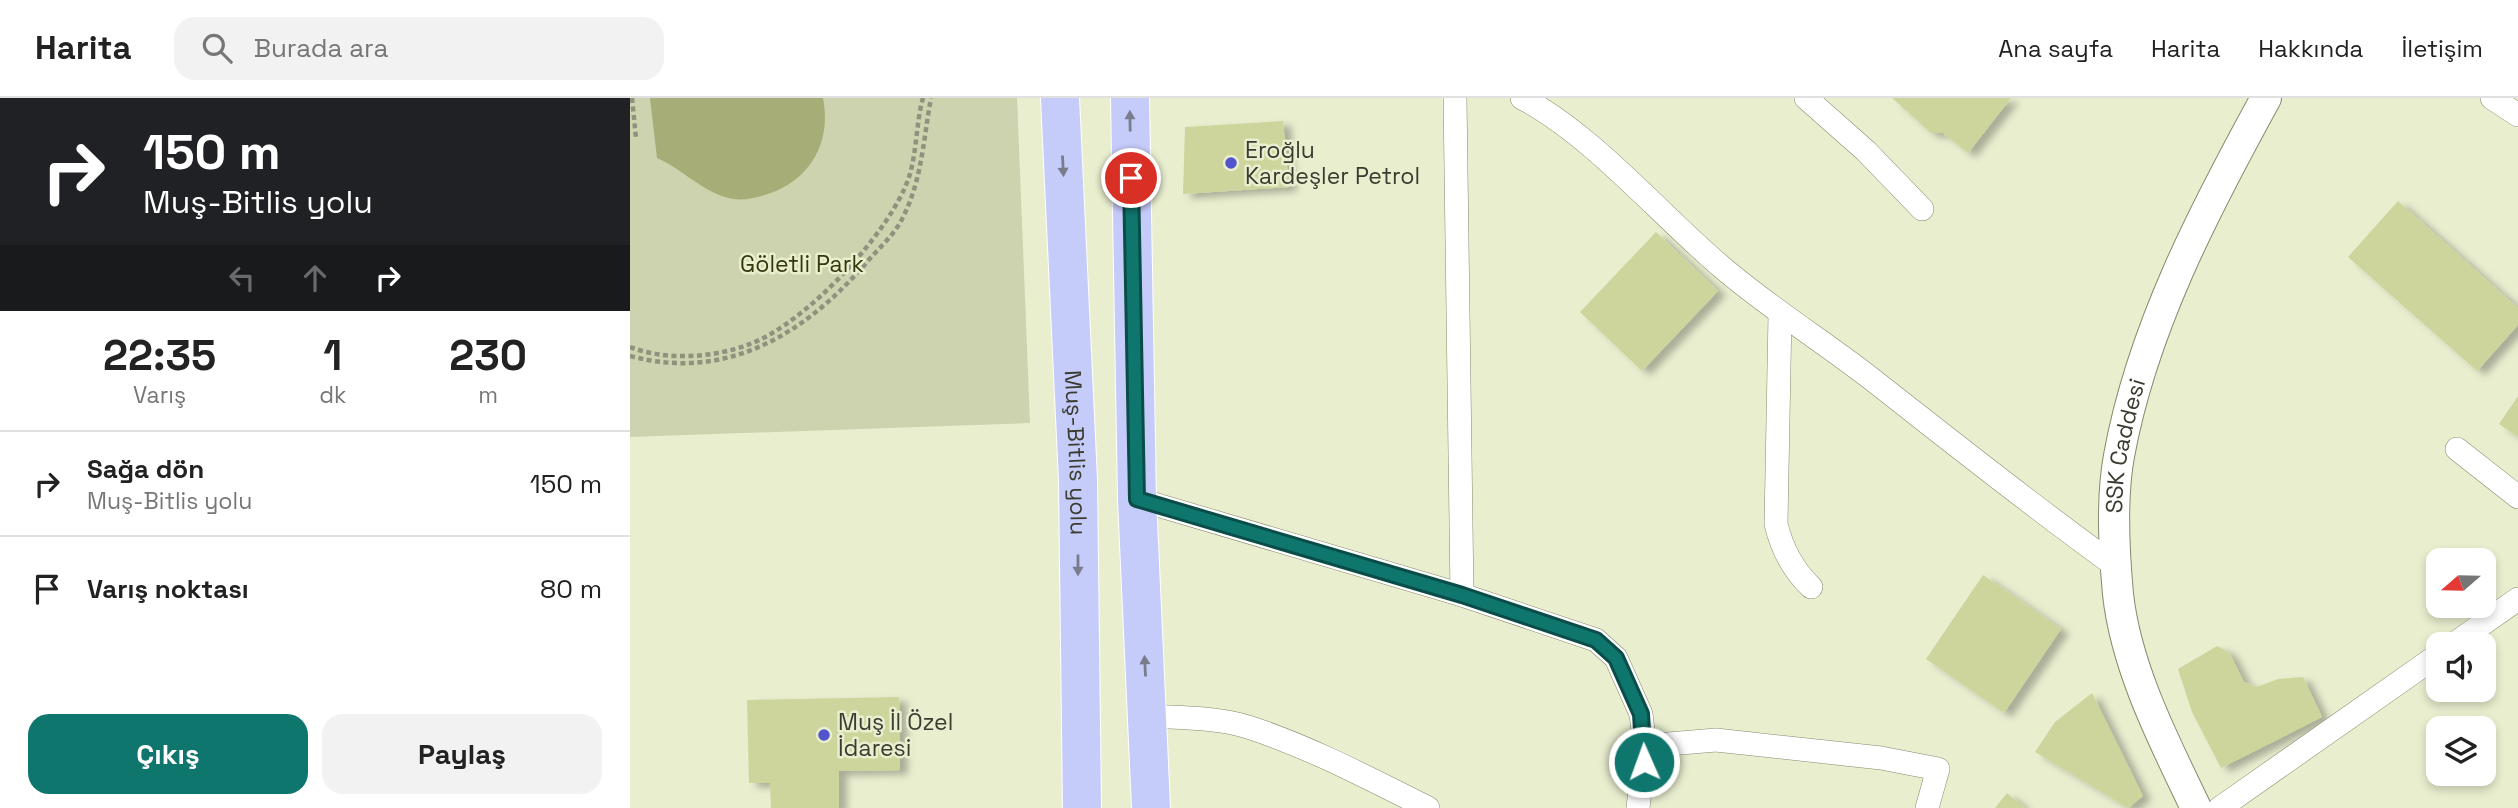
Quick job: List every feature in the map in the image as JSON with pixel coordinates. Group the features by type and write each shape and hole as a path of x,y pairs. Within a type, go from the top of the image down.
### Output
{"highway":[{"name":"Muş-Bitlis yolu","path":"1060,98 1078,480 1083,808"},
{"path":"1130,98 1137,499 1151,808"}],"street":[{"path":"1455,98 1462,595"},
{"path":"1522,98 1584,142 1723,268 1780,315 1867,376 2043,514 2117,567"},
{"path":"1806,98 1866,151 1922,208"},
{"name":"SSK Caddesi","path":"2196,808 2160,732 2134,660 2118,596 2115,520 2118,458 2132,399 2163,307 2226,171 2266,98"},
{"path":"2492,98 2518,115"},
{"path":"1780,315 1776,524 1781,544 1799,576 1811,587"},
{"path":"2457,449 2518,497"},
{"path":"1137,499 1462,595 1596,640 1616,658 1641,714 1645,746 1638,808"},
{"path":"2471,632 2518,599"},
{"path":"2220,808 2426,663"},
{"path":"1147,716 1208,720 1246,727 1360,774 1428,808"},
{"path":"1645,746 1716,740 1881,758 1938,769 1927,808"}],"path":[{"path":"632,98 636,138"},
{"path":"630,347 673,356 713,354 752,344 796,316 846,272 890,214 909,177 923,98"},
{"path":"630,356 670,363 712,362 755,352 800,325 850,281 900,223 919,179 932,98"}],"green space":[{"name":"Göletli Park","path":"630,98 1017,98 1030,423 630,437"}],"shaded area":[{"path":"650,98 823,98 825,113 822,141 810,165 789,184 760,196 733,199 703,187 657,158"}],"building":[{"path":"1892,98 2011,98 1968,153 1943,133 1931,133"},
{"path":"1283,121 1289,187 1183,194 1185,127"},
{"path":"2398,201 2518,308 2518,325 2477,371 2348,257"},
{"path":"1656,232 1718,291 1642,371 1580,312"},
{"path":"2518,396 2518,437 2499,424"},
{"path":"1983,575 2061,629 2004,713 1926,659"},
{"path":"2217,646 2229,652 2244,682 2257,687 2278,679 2303,677 2322,717 2221,768 2192,712 2178,669"},
{"path":"2092,693 2143,796 2128,808 2035,752 2055,722"},
{"name":"Muş İl Özel İdaresi","path":"899,697 900,770 839,771 839,808 771,808 770,783 749,783 747,700"},
{"path":"2007,793 2025,808 1995,808"}],"place":[{"name":"Eroğlu Kardeşler Petrol","path":"1231,163"},
{"name":"Muş İl Özel İdaresi","path":"824,735"}],"route":[{"path":"1131,178 1137,499 1462,595 1596,640 1616,658 1641,714 1644,762"}]}
